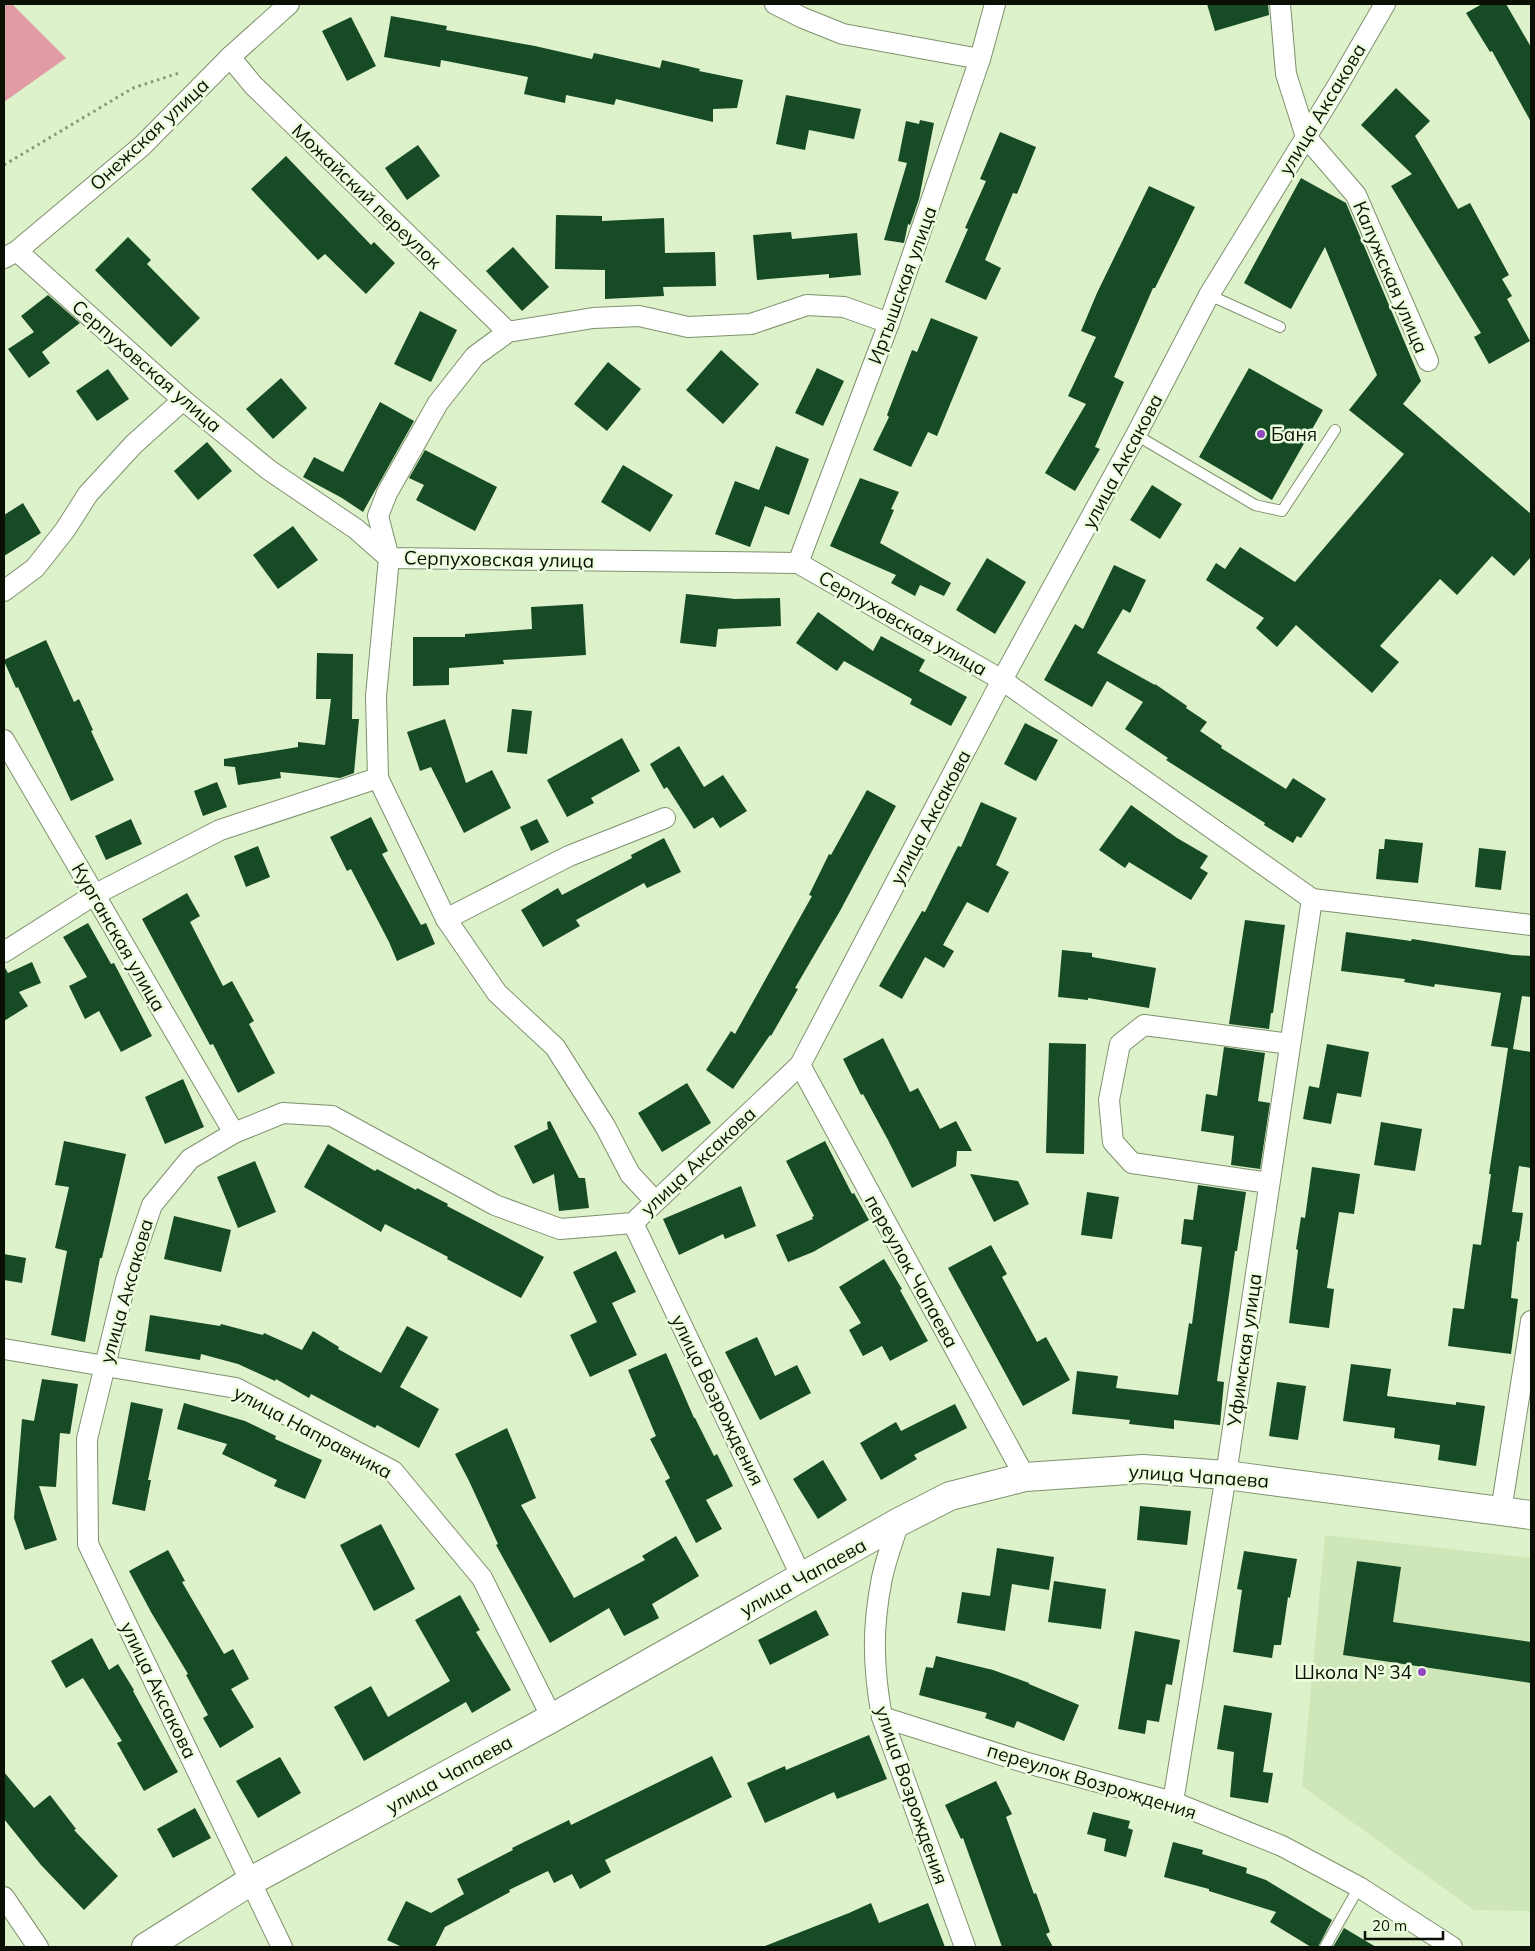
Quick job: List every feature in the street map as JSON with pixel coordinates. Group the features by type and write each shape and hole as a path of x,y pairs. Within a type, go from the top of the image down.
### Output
{"street":[{"name":"Онежская улица","path":"10,254 142,146 230,57 289,4"},
{"path":"775,4 803,18 844,34 980,59"},
{"name":"Иртышская улица","path":"798,563 889,324 980,59 995,4"},
{"name":"Калужская улица","path":"1280,4 1286,74 1306,137 1356,195 1428,361"},
{"name":"улица Аксакова","path":"282,1947 88,1544 87,1439 126,1280 152,1206 190,1160 234,1133 284,1113 332,1116 495,1205 560,1229 633,1223 800,1065 1002,680 1136,435 1209,295 1385,4"},
{"name":"Можайский переулок","path":"230,57 253,85 508,332"},
{"name":"Серпуховская улица","path":"10,254 269,470 356,529 389,558 798,563 1002,680 1312,898"},
{"path":"655,1201 630,1174 605,1126 555,1047 497,993 446,919 378,778 376,696 389,558 378,516 387,493 438,403 475,356 508,332 594,318 640,316 688,326 751,324 807,306 844,307 889,324"},
{"path":"4,591 35,568 65,530 88,494 134,444 183,400"},
{"name":"Курганская улица","path":"4,740 234,1133"},
{"path":"4,952 94,895 220,830 378,778"},
{"path":"446,919 570,856 665,818"},
{"path":"1312,898 1531,925"},
{"name":"Уфимская улица","path":"1173,1802 1226,1475 1312,898"},
{"path":"1269,1183 1132,1163 1113,1142 1109,1100 1120,1044 1144,1024 1290,1044"},
{"name":"переулок Чапаева","path":"800,1065 1025,1477"},
{"name":"улица Возрождения","path":"633,1223 802,1578"},
{"path":"1502,1511 1531,1321"},
{"name":"улица Направника","path":"4,1348 236,1388 393,1470 482,1578 552,1718"},
{"name":"улица Чапаева","path":"146,1947 251,1881 552,1718 899,1522 950,1496 1025,1477 1143,1469 1226,1475 1531,1515"},
{"name":"улица Возрождения","path":"899,1522 882,1577 873,1641 876,1685 882,1717 965,1947"},
{"name":"переулок Возрождения","path":"882,1717 1027,1763 1173,1802 1282,1846 1359,1887 1452,1947"},
{"path":"4,1897 38,1947"}],"lane":[{"path":"1209,295 1280,328"},
{"path":"1136,435 1255,505 1282,511 1336,430"},
{"path":"1325,1947 1359,1887"}],"path":[{"path":"4,165 133,88 186,71"}],"shaded area":[{"path":"4,4 12,4 66,58 4,102"},
{"name":"Школа № 34","path":"1325,1535 1531,1558 1531,1911 1474,1910 1302,1786"}],"building":[{"path":"1207,4 1268,4 1269,15 1215,31"},
{"path":"1482,4 1506,4 1531,47 1531,122 1492,51 1490,52 1466,13"},
{"path":"391,16 447,26 446,30 535,46 592,59 594,53 660,68 662,60 700,69 699,71 743,80 737,108 713,109 713,122 616,99 614,105 566,95 565,103 524,94 528,77 441,60 440,67 384,57"},
{"path":"351,17 376,66 347,81 322,31"},
{"path":"1396,88 1430,121 1415,136 1458,209 1470,203 1509,275 1502,279 1512,296 1507,299 1530,341 1489,364 1474,337 1481,333 1391,186 1412,174 1361,125"},
{"path":"786,95 861,109 854,139 809,130 805,150 776,144"},
{"path":"920,120 934,123 919,199 910,225 908,224 904,243 884,240 907,163 898,161 906,121 919,124"},
{"path":"1000,132 1036,147 1017,194 1013,193 985,260 1001,268 986,300 945,282 968,229 965,228 986,181 980,179"},
{"path":"418,145 440,176 407,200 385,168"},
{"path":"286,156 371,245 374,242 395,263 366,294 325,254 318,260 251,189"},
{"path":"1301,178 1346,203 1421,381 1403,404 1531,514 1531,557 1514,576 1492,556 1457,595 1440,579 1380,646 1399,662 1372,693 1296,625 1277,647 1256,628 1264,618 1206,580 1216,563 1225,569 1240,547 1295,582 1404,454 1349,410 1377,375 1325,247 1291,309 1244,283"},
{"path":"1149,186 1195,207 1155,288 1153,288 1114,377 1124,382 1095,447 1100,449 1075,491 1045,473 1086,404 1068,396 1096,337 1081,331 1097,293"},
{"path":"556,215 602,216 602,221 664,218 665,253 715,252 716,286 663,287 664,296 605,299 605,270 555,269"},
{"path":"791,232 792,239 857,233 861,275 829,278 829,274 757,280 753,235"},
{"path":"128,237 151,260 147,264 200,318 171,347 95,270"},
{"path":"513,247 549,287 522,311 486,271"},
{"path":"48,295 80,323 42,352 50,363 29,378 8,349 34,332 21,316"},
{"path":"420,311 457,330 431,382 394,364"},
{"path":"931,318 978,337 937,436 928,432 911,467 873,450 889,417 887,415 912,350 917,352"},
{"path":"721,350 759,384 723,424 686,390"},
{"path":"608,362 641,389 607,431 574,404"},
{"path":"817,368 844,381 823,426 795,413"},
{"name":"Баня","path":"1249,368 1323,410 1272,500 1199,457"},
{"path":"108,369 129,399 97,421 76,391"},
{"path":"281,378 307,408 273,439 246,409"},
{"path":"380,402 414,421 363,512 342,498 303,477 314,457 343,472"},
{"path":"207,442 232,471 198,500 174,471"},
{"path":"776,446 809,459 789,515 765,506 750,547 715,534 735,481 759,490"},
{"path":"425,450 497,487 475,531 416,500 424,485 409,478"},
{"path":"623,465 673,495 650,532 601,502"},
{"path":"860,478 899,492 891,509 894,510 880,543 951,583 944,596 920,585 915,596 891,583 896,575 830,546"},
{"path":"1152,485 1182,504 1160,539 1130,520"},
{"path":"23,503 41,533 4,556 4,515"},
{"path":"293,526 318,560 278,589 253,555"},
{"path":"987,558 1026,582 995,634 956,610"},
{"path":"1114,565 1146,580 1130,613 1123,609 1097,653 1155,684 1187,706 1186,708 1207,722 1200,731 1222,746 1221,748 1286,789 1293,778 1326,799 1301,838 1297,836 1293,843 1166,760 1168,758 1125,729 1143,702 1107,681 1092,707 1044,680 1075,624 1083,629"},
{"path":"686,594 735,599 780,598 781,626 718,629 716,647 680,643"},
{"path":"583,604 586,655 503,660 504,664 449,668 449,685 413,686 413,637 465,637 465,634 532,629 531,607"},
{"path":"818,612 873,651 881,636 925,660 919,671 967,697 951,726 910,704 912,699 844,661 837,671 796,643"},
{"path":"46,640 74,702 79,699 93,730 91,731 114,780 71,801 4,661"},
{"path":"317,653 353,654 352,719 359,719 354,773 340,778 280,772 281,778 238,785 235,767 224,766 224,759 298,747 298,742 325,745 331,699 316,699"},
{"path":"512,709 532,711 527,754 507,752"},
{"path":"445,719 466,783 492,770 511,808 464,833 431,767 420,771 407,732"},
{"path":"1025,723 1058,740 1036,781 1004,764"},
{"path":"622,738 640,771 591,798 594,803 567,817 547,780"},
{"path":"679,746 704,787 723,775 747,811 720,828 713,817 694,829 667,787 664,789 650,764"},
{"path":"217,782 227,807 203,816 194,791"},
{"path":"867,790 896,806 840,911 795,988 798,989 771,1036 733,1089 706,1070 731,1031 735,1034 812,896 809,895 829,854 831,855"},
{"path":"981,802 1017,818 996,865 1009,872 988,913 967,902 943,945 954,951 944,968 925,957 902,999 879,986 922,911 925,912 958,846 961,847"},
{"path":"1131,805 1177,838 1208,856 1200,868 1208,873 1191,900 1129,862 1125,868 1099,850"},
{"path":"371,817 388,851 382,854 421,925 426,923 435,944 397,961 351,869 347,871 330,837"},
{"path":"131,819 142,844 106,860 95,836"},
{"path":"537,819 549,842 531,851 520,827"},
{"path":"664,838 681,872 647,888 644,883 576,920 580,926 543,947 521,910 558,888 562,895 632,858 631,855"},
{"path":"1385,839 1423,843 1418,883 1376,879 1379,849 1384,849"},
{"path":"258,846 270,877 246,887 234,856"},
{"path":"1479,848 1506,851 1501,890 1475,887"},
{"path":"187,893 200,916 190,922 223,986 232,981 254,1021 249,1024 275,1073 238,1093 213,1044 210,1045 142,919"},
{"path":"1245,920 1285,925 1273,1013 1271,1013 1269,1029 1229,1024"},
{"path":"88,923 111,964 114,963 152,1036 121,1052 99,1011 85,1019 69,986 87,977 63,937"},
{"path":"1346,932 1411,941 1412,939 1513,955 1531,956 1531,997 1522,996 1513,1049 1531,1052 1531,1168 1519,1166 1512,1212 1523,1213 1519,1242 1517,1241 1511,1298 1518,1299 1511,1354 1448,1346 1453,1308 1464,1309 1473,1244 1481,1245 1491,1174 1489,1174 1508,1048 1491,1046 1501,993 1435,984 1434,987 1404,982 1405,979 1341,971"},
{"path":"1062,950 1092,953 1092,957 1156,968 1149,1008 1088,998 1088,1000 1058,997"},
{"path":"32,962 41,983 19,992 28,1006 4,1021 4,966 8,973"},
{"path":"883,1038 910,1092 918,1088 940,1129 956,1121 972,1151 957,1151 956,1166 912,1188 843,1059"},
{"path":"1049,1043 1086,1044 1084,1154 1046,1153"},
{"path":"1327,1044 1369,1052 1361,1097 1337,1093 1331,1124 1303,1119 1309,1086 1319,1088"},
{"path":"1224,1047 1265,1053 1258,1101 1270,1103 1260,1169 1231,1165 1234,1136 1201,1131 1206,1094 1217,1096"},
{"path":"183,1079 204,1127 165,1144 145,1097"},
{"path":"687,1083 711,1123 662,1152 638,1113"},
{"path":"550,1121 579,1178 585,1178 589,1208 559,1211 554,1174 533,1184 514,1146 548,1129 547,1122"},
{"path":"1381,1122 1422,1129 1415,1171 1374,1165"},
{"path":"64,1141 126,1154 102,1258 100,1258 85,1342 51,1335 67,1251 55,1248 69,1187 55,1185"},
{"path":"825,1141 852,1194 854,1193 869,1220 813,1252 788,1262 776,1235 813,1219 812,1217 814,1216 786,1161"},
{"path":"328,1144 375,1171 377,1169 416,1190 417,1188 448,1204 447,1206 544,1257 521,1298 385,1224 381,1232 304,1187"},
{"path":"255,1161 276,1212 238,1228 217,1177"},
{"path":"1312,1167 1360,1174 1354,1214 1339,1212 1327,1288 1334,1289 1329,1328 1289,1323 1298,1250 1296,1249 1301,1217 1305,1218"},
{"path":"970,1174 1018,1181 1029,1204 994,1222"},
{"path":"1198,1185 1246,1192 1237,1251 1235,1251 1217,1381 1224,1382 1220,1425 1174,1420 1174,1429 1129,1424 1130,1420 1072,1414 1077,1371 1118,1376 1116,1388 1178,1395 1189,1323 1192,1324 1202,1247 1181,1244 1184,1219 1193,1220"},
{"path":"741,1186 756,1226 725,1239 723,1234 679,1255 663,1219"},
{"path":"1087,1192 1119,1197 1112,1239 1081,1235"},
{"path":"174,1216 231,1230 221,1272 164,1259"},
{"path":"991,1245 1007,1274 1002,1277 1037,1342 1046,1337 1070,1380 1023,1406 948,1268"},
{"path":"616,1251 636,1292 612,1303 637,1355 590,1377 570,1335 597,1322 573,1272"},
{"path":"4,1254 26,1258 22,1283 4,1280"},
{"path":"884,1259 902,1289 900,1290 928,1341 890,1361 882,1346 863,1356 849,1330 861,1323 839,1287"},
{"path":"150,1315 220,1326 221,1324 263,1335 264,1333 302,1350 313,1331 339,1347 338,1349 381,1373 407,1326 428,1337 400,1387 439,1409 419,1448 377,1425 375,1428 311,1394 309,1398 276,1379 275,1381 238,1364 201,1354 200,1360 145,1351"},
{"path":"757,1337 775,1376 797,1365 811,1393 760,1420 725,1352"},
{"path":"666,1353 694,1418 714,1456 717,1454 733,1486 706,1500 722,1529 696,1543 665,1481 670,1478 650,1439 656,1436 628,1370"},
{"path":"1351,1364 1391,1369 1387,1396 1456,1405 1456,1402 1485,1406 1476,1466 1438,1460 1440,1445 1394,1438 1395,1428 1343,1421"},
{"path":"42,1379 78,1384 70,1434 60,1433 56,1487 39,1486 57,1540 25,1550 14,1518 22,1419 34,1421"},
{"path":"1277,1382 1306,1386 1298,1440 1269,1436"},
{"path":"131,1402 163,1409 148,1480 151,1480 145,1511 112,1504"},
{"path":"184,1403 245,1421 276,1436 275,1439 322,1460 305,1499 274,1486 277,1480 222,1454 227,1444 177,1429"},
{"path":"955,1404 967,1428 914,1455 917,1459 881,1480 860,1443 896,1422 901,1431"},
{"path":"507,1428 536,1498 521,1505 574,1598 645,1560 642,1556 676,1536 699,1576 652,1604 659,1618 624,1636 609,1608 550,1643 496,1545 498,1544 455,1454"},
{"path":"823,1460 847,1500 818,1519 793,1479"},
{"path":"1140,1506 1191,1511 1187,1545 1137,1540"},
{"path":"381,1524 415,1589 374,1611 340,1545"},
{"path":"997,1548 1054,1557 1049,1590 1012,1584 1005,1631 957,1623 962,1592 990,1596"},
{"path":"168,1550 185,1581 182,1582 224,1654 233,1649 249,1679 231,1689 254,1727 220,1748 203,1718 208,1715 186,1675 188,1674 129,1571"},
{"path":"1244,1551 1297,1559 1290,1598 1288,1597 1281,1645 1274,1645 1272,1658 1233,1652 1242,1590 1237,1589"},
{"path":"1357,1561 1401,1567 1393,1622 1531,1642 1531,1683 1343,1655"},
{"path":"1054,1581 1106,1589 1101,1629 1048,1622"},
{"path":"460,1595 480,1630 476,1632 511,1690 472,1713 466,1702 364,1761 334,1707 371,1686 388,1717 450,1681 415,1620"},
{"path":"816,1610 829,1635 770,1665 758,1640"},
{"path":"1135,1631 1180,1640 1172,1685 1166,1684 1159,1722 1147,1720 1145,1734 1118,1729"},
{"path":"92,1638 109,1670 118,1664 178,1772 144,1791 117,1743 122,1741 83,1678 66,1688 51,1661"},
{"path":"936,1656 993,1670 1029,1683 1079,1705 1064,1741 1017,1721 1014,1728 985,1718 987,1713 919,1695 926,1667 933,1668"},
{"path":"1224,1705 1272,1713 1263,1772 1273,1773 1268,1803 1230,1797 1234,1752 1217,1749"},
{"path":"869,1735 887,1779 837,1799 834,1792 765,1823 747,1783 785,1766 786,1770"},
{"path":"712,1756 732,1797 605,1860 611,1872 580,1889 572,1874 554,1883 548,1871 509,1890 510,1892 445,1927 435,1947 402,1947 387,1940 406,1901 431,1913 464,1894 457,1879 513,1850 512,1848 569,1820 571,1825"},
{"path":"280,1757 301,1793 258,1818 236,1781"},
{"path":"4,1772 34,1808 50,1795 76,1829 74,1830 118,1876 84,1910 41,1865 4,1819"},
{"path":"996,1781 1012,1814 1006,1817 1034,1894 1036,1893 1050,1932 1046,1934 1053,1947 1002,1947 963,1838 961,1839 945,1805"},
{"path":"195,1808 211,1838 173,1858 157,1829"},
{"path":"1093,1812 1130,1821 1128,1828 1133,1830 1126,1857 1104,1851 1106,1839 1087,1834"},
{"path":"1173,1842 1203,1850 1202,1854 1247,1868 1246,1873 1266,1880 1332,1920 1318,1947 1311,1947 1270,1922 1276,1912 1209,1891 1209,1889 1164,1877"},
{"path":"871,1903 879,1923 928,1903 945,1947 765,1947 765,1946"},
{"path":"1344,1928 1376,1947 1333,1947"}],"place":[{"name":"Баня","path":"1261,434"},
{"name":"Школа № 34","path":"1422,1672"}]}
